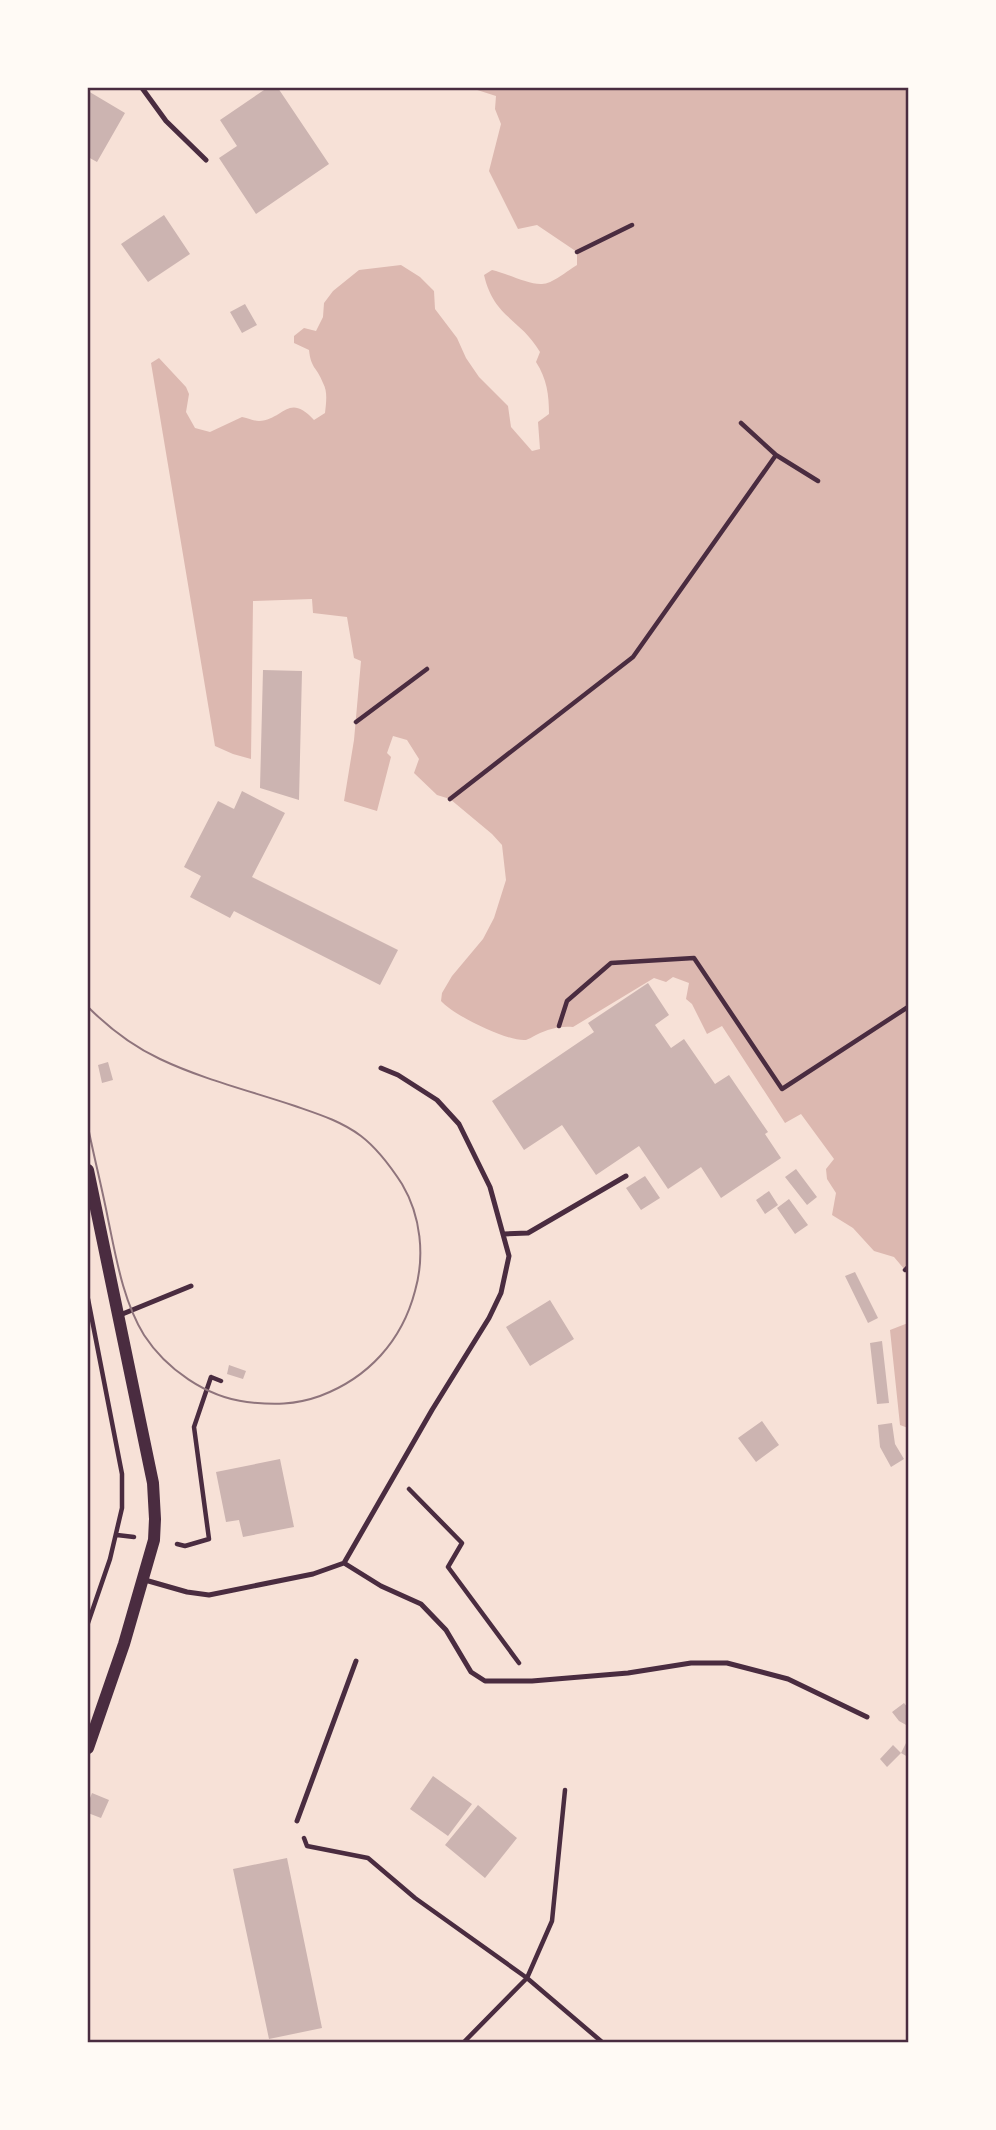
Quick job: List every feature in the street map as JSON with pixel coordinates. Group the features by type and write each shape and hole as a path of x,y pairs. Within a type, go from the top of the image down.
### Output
{"street":[{"path":"88,1170 153,1483 155,1519 154,1541 144,1580 88,1748"}],"lane":[{"path":"142,88 166,121 205,160"},
{"path":"144,1580 209,1595 313,1574 344,1563 456,1368 489,1318 500,1293 509,1256 490,1187 459,1124 437,1100 398,1074 381,1068"},
{"path":"504,1234 528,1233 626,1176"},
{"path":"118,1316 191,1286"},
{"path":"344,1563 381,1586 421,1604 446,1630 468,1667 485,1681 532,1681 628,1673 691,1663 727,1662 788,1679 867,1717"},
{"path":"297,1821 356,1661"}],"path":[{"path":"577,252 632,225"},
{"path":"741,423 776,454 818,481"},
{"path":"450,799 634,657 776,454"},
{"path":"356,722 427,669"},
{"path":"559,1026 567,1001 611,963 694,958 782,1089 908,1007"},
{"path":"88,1299 122,1474 122,1508 117,1535 88,1623"},
{"path":"117,1535 186,1546 209,1539 194,1427 211,1377 221,1381"},
{"path":"395,1474 462,1543 448,1567 532,1681"},
{"path":"464,2042 527,1978 552,1921 565,1790"},
{"path":"297,1821 307,1846 368,1857 415,1898 527,1978 602,2042"}],"shaded area":[{"path":"471,88 908,88 908,1282 905,1270 894,1257 874,1251 853,1228 832,1215 836,1193 827,1179 826,1169 834,1159 801,1114 785,1123 722,1026 707,1034 692,1004 686,999 689,983 673,977 666,982 654,978 573,1027 554,1028 526,1040 507,1037 481,1026 441,1001 442,993 452,976 483,939 494,918 506,880 502,845 450,799 437,795 414,773 419,759 407,740 393,736 387,753 391,757 377,811 344,801 354,740 361,661 354,658 347,617 313,613 312,599 253,601 251,759 215,746 151,363 159,358 186,387 189,394 186,412 195,428 210,432 242,417 257,421 267,420 292,408 298,408 314,420 325,413 326,390 311,361 309,350 294,343 294,336 304,328 316,331 323,317 324,303 333,291 359,270 401,265 420,277 434,291 435,309 457,338 479,377 508,406 511,427 532,451 540,449 538,422 549,414 549,400 543,375 536,362 540,352 525,332 494,301 484,275 492,270 531,283 546,283 577,265 577,252 537,225 518,229 489,171 501,124 495,109 496,96"},
{"path":"908,1323 908,1428 900,1425 890,1330"}],"building":[{"path":"267,88 278,88 329,164 256,214 219,158 237,146 220,120"},
{"path":"88,91 125,113 97,162 88,157"},
{"path":"164,215 190,254 148,282 121,244"},
{"path":"245,304 257,325 242,333 230,312"},
{"path":"263,670 302,671 299,800 260,788"},
{"path":"242,791 285,813 252,877 398,950 380,985 234,911 230,918 190,897 201,876 184,867 218,801 234,809"},
{"path":"648,983 669,1015 655,1025 671,1048 684,1039 715,1084 729,1075 768,1132 765,1134 781,1158 721,1198 701,1167 668,1189 639,1146 596,1175 562,1125 524,1150 492,1101 594,1032 588,1023"},
{"path":"108,1062 113,1080 102,1083 98,1065"},
{"path":"796,1169 817,1197 807,1205 785,1177"},
{"path":"645,1176 660,1198 641,1210 626,1188"},
{"path":"769,1191 778,1205 765,1214 756,1200"},
{"path":"789,1199 808,1225 795,1234 777,1208"},
{"path":"855,1272 878,1318 868,1323 845,1276"},
{"path":"550,1300 574,1339 530,1366 506,1327"},
{"path":"882,1341 889,1403 877,1404 870,1343"},
{"path":"229,1365 246,1371 243,1379 227,1374"},
{"path":"762,1421 779,1445 756,1462 738,1438"},
{"path":"892,1423 895,1444 904,1459 891,1467 880,1447 878,1425"},
{"path":"280,1459 294,1527 243,1537 239,1520 226,1522 216,1472"},
{"path":"904,1703 908,1708 908,1726 899,1721 892,1712"},
{"path":"908,1739 908,1757 901,1753"},
{"path":"893,1745 901,1753 887,1767 880,1759"},
{"path":"433,1776 472,1804 448,1836 410,1809"},
{"path":"92,1793 109,1800 101,1818 88,1813"},
{"path":"478,1805 517,1838 485,1878 445,1845"},
{"path":"287,1858 322,2028 269,2039 233,1869"}],"tram line":[{"path":"88,1007 121,1036 150,1054 192,1073 329,1118 353,1131 379,1152 408,1196 417,1223 420,1250 418,1278 409,1309 381,1356 353,1379 337,1388 320,1396 284,1404 232,1399 202,1388 175,1370 144,1335 125,1293 88,1127"}]}
